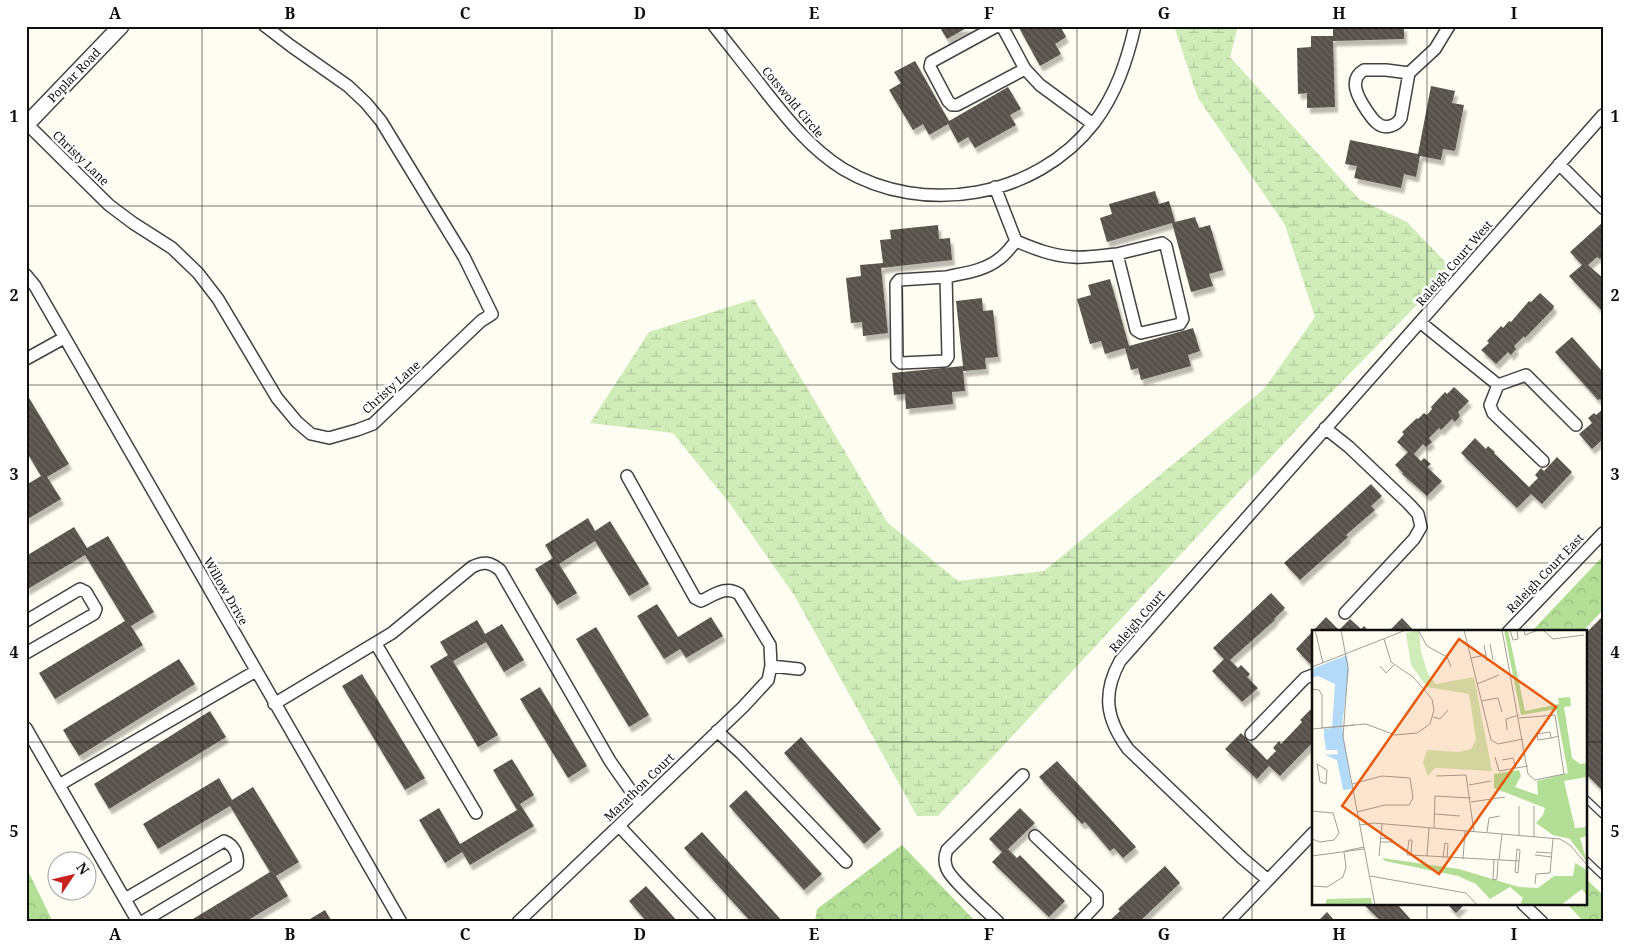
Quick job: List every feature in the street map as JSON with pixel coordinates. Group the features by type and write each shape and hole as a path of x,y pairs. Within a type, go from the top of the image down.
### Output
{"street":[{"name":"Poplar Road","path":"26,124 121,26"},
{"name":"Christy Lane","path":"26,124 109,205 172,248 198,273 218,299 277,398 297,422 311,434 329,438 373,424 481,321 492,314 464,257 381,121 348,86 265,26"},
{"name":"Cotswold Circle","path":"714,26 797,132 820,153 843,169 880,186 920,195 972,194 1024,178 1048,165 1071,147 1093,124 1113,93 1129,55 1136,26"},
{"path":"1025,69 957,105 952,105 930,68 931,62 997,26 1003,28 1025,69 1040,84 1093,124"},
{"path":"1408,72 1364,70 1358,74 1355,91 1358,98 1378,124 1392,126 1398,122 1402,110 1408,72 1435,49 1448,26"},
{"name":"Raleigh Court West","path":"1325,428 1603,115"},
{"path":"1559,164 1603,208"},
{"path":"994,187 1016,241 1038,250 1057,256 1075,258 1117,254 1162,243 1166,246 1183,319 1180,324 1141,333 1136,330 1117,254"},
{"path":"946,277 948,357 944,361 901,363 897,359 896,284 900,280 946,277 980,270 999,259 1016,241"},
{"name":"Willow Drive","path":"26,275 399,921"},
{"path":"1420,322 1498,385"},
{"path":"26,359 64,338"},
{"path":"1543,461 1493,413 1490,405 1498,385 1526,375 1576,425"},
{"path":"1325,428 1350,447 1409,504 1418,514 1421,527 1414,539 1345,613"},
{"name":"Raleigh Court","path":"1268,880 1242,858 1128,749 1115,729 1109,712 1108,696 1113,674 1120,661 1325,428"},
{"path":"627,476 695,598 701,601 725,589 733,590 739,594 770,645 771,666 799,669"},
{"name":"Raleigh Court East","path":"1510,630 1603,533"},
{"path":"274,704 392,633 478,563 493,564 500,570 610,761 640,804"},
{"path":"26,621 80,589 86,592 96,609 94,614 26,653"},
{"path":"376,644 476,814"},
{"name":"Marathon Court","path":"518,922 761,689 768,680 771,666"},
{"path":"58,785 256,671"},
{"path":"1251,734 1305,678 1312,675"},
{"path":"26,728 138,922"},
{"path":"717,731 741,753 846,862"},
{"path":"998,922 949,873 944,861 945,854 1023,775"},
{"path":"619,826 710,922"},
{"path":"1228,922 1312,834"},
{"path":"1035,836 1097,895 1097,904 1080,922"},
{"path":"125,899 224,841 231,844 238,858 238,865 142,922"},
{"path":"1525,906 1542,922"}],"lane":[{"path":"1586,799 1603,815"},
{"path":"1586,860 1603,876"}],"green space":[{"path":"1174,26 1238,26 1230,57 1359,199 1407,222 1452,269 1324,400 938,816 917,816 794,595 730,504 673,433 590,423 649,332 754,299 887,522 958,581 1044,571 1264,389 1315,317 1285,225 1198,98"},
{"path":"1603,556 1603,610 1584,630 1533,630"},
{"path":"902,845 976,922 815,922 817,909"},
{"path":"26,867 53,922 26,922"},
{"path":"1586,879 1603,895 1603,922 1584,922 1569,906 1586,906"}],"building":[{"path":"939,26 970,26 947,39"},
{"path":"1018,26 1060,26 1066,37 1055,44 1061,54 1040,66"},
{"path":"1333,26 1404,26 1404,39 1333,41 1335,107 1307,108 1307,93 1298,94 1297,48 1311,47 1311,36 1333,36"},
{"path":"915,61 949,121 1008,87 1021,109 1010,115 1016,125 975,148 968,137 958,143 948,124 929,135 923,124 913,130 889,90 901,83 894,72"},
{"path":"1431,86 1455,91 1452,103 1464,105 1455,151 1443,149 1441,160 1420,156 1416,177 1404,174 1401,188 1354,178 1357,166 1345,164 1350,140 1418,154"},
{"path":"1155,191 1159,204 1169,201 1175,222 1195,217 1199,228 1210,225 1223,270 1209,274 1213,286 1191,292 1172,223 1107,242 1100,218 1112,214 1109,204"},
{"path":"1603,222 1603,256 1600,259 1597,257 1588,265 1603,278 1603,312 1569,276 1582,265 1570,252"},
{"path":"938,225 939,239 950,238 952,260 881,268 888,333 863,336 862,322 851,323 846,278 861,276 860,265 883,263 880,240 891,239 890,230"},
{"path":"1110,279 1129,346 1193,328 1200,351 1188,355 1191,366 1141,380 1138,368 1131,370 1125,348 1105,354 1101,341 1090,344 1077,299 1091,295 1088,285"},
{"path":"1540,293 1554,306 1553,309 1525,338 1524,336 1514,346 1516,349 1511,355 1508,352 1496,364 1481,350 1489,343 1487,341 1501,326 1503,328 1509,321 1511,322 1529,301 1531,302"},
{"path":"982,298 983,311 993,310 998,357 985,358 986,369 963,371 965,391 952,392 953,404 906,409 905,394 894,395 892,373 963,366 956,301"},
{"path":"1572,337 1603,372 1603,402 1600,399 1598,400 1555,352"},
{"path":"1454,387 1469,401 1458,412 1460,416 1455,422 1452,419 1441,430 1439,428 1429,438 1432,442 1426,447 1423,444 1414,454 1421,461 1424,458 1431,464 1427,467 1442,481 1427,496 1402,474 1395,465 1408,452 1397,442 1404,434 1402,432 1424,413 1427,415 1432,409 1431,407 1445,392 1447,394"},
{"path":"26,393 69,464 47,477 61,499 26,520 26,485 41,476 26,451"},
{"path":"1603,409 1603,439 1592,449 1579,434 1592,423 1588,418 1594,413 1596,415"},
{"path":"1475,438 1486,449 1488,446 1495,452 1529,487 1538,478 1535,475 1541,468 1544,471 1557,457 1572,472 1542,504 1531,494 1517,508 1461,453"},
{"path":"1371,484 1382,496 1371,506 1375,510 1346,535 1348,537 1300,580 1284,563"},
{"path":"588,518 595,531 610,521 649,584 629,596 595,541 559,564 577,593 557,605 535,569 553,558 545,545"},
{"path":"74,527 87,548 108,536 154,612 131,626 143,645 55,699 39,673 125,621 85,555 26,590 26,556"},
{"path":"1271,593 1285,608 1275,620 1230,660 1238,668 1241,665 1250,674 1247,677 1258,688 1242,702 1212,671 1224,659 1213,648"},
{"path":"657,604 678,637 711,617 723,636 686,658 680,649 664,659 637,616"},
{"path":"1603,616 1603,791 1586,774 1586,633"},
{"path":"1326,617 1339,630 1314,630"},
{"path":"1402,618 1413,630 1390,630"},
{"path":"1350,619 1361,629 1364,626 1368,630 1339,630"},
{"path":"477,620 485,634 502,624 524,660 504,672 486,642 453,661 498,735 478,747 430,666 448,655 440,642"},
{"path":"596,627 649,715 629,727 576,639"},
{"path":"1312,632 1312,662 1310,664 1296,649"},
{"path":"179,659 195,684 79,756 63,730"},
{"path":"362,674 425,778 405,790 342,686"},
{"path":"540,687 587,766 568,778 520,699"},
{"path":"1312,708 1312,743 1280,776 1269,766 1257,779 1225,749 1241,733 1267,760 1276,751 1273,748 1279,741 1281,744 1302,722 1300,720"},
{"path":"210,711 226,737 109,809 94,784"},
{"path":"801,737 881,829 864,844 784,753"},
{"path":"512,759 534,795 520,804 534,826 470,865 462,852 445,863 419,820 439,808 460,844 517,810 493,770"},
{"path":"1057,761 1136,847 1123,858 1114,848 1110,851 1085,822 1082,824 1039,777"},
{"path":"219,778 232,800 253,787 299,862 276,876 288,896 245,922 188,922 270,872 230,806 158,849 143,824"},
{"path":"746,790 822,874 804,890 729,806"},
{"path":"1020,808 1035,823 1008,849 1017,858 1020,855 1065,901 1049,917 992,862 1002,852 989,839"},
{"path":"702,832 783,922 751,922 684,848"},
{"path":"1165,866 1180,883 1139,922 1108,922 1120,911 1118,909"},
{"path":"646,886 678,922 647,922 629,901"},
{"path":"1365,906 1399,906 1413,922 1382,922"},
{"path":"1449,906 1463,906 1456,913"},
{"path":"325,910 332,922 305,922"},
{"path":"1327,912 1336,922 1317,922"}]}
